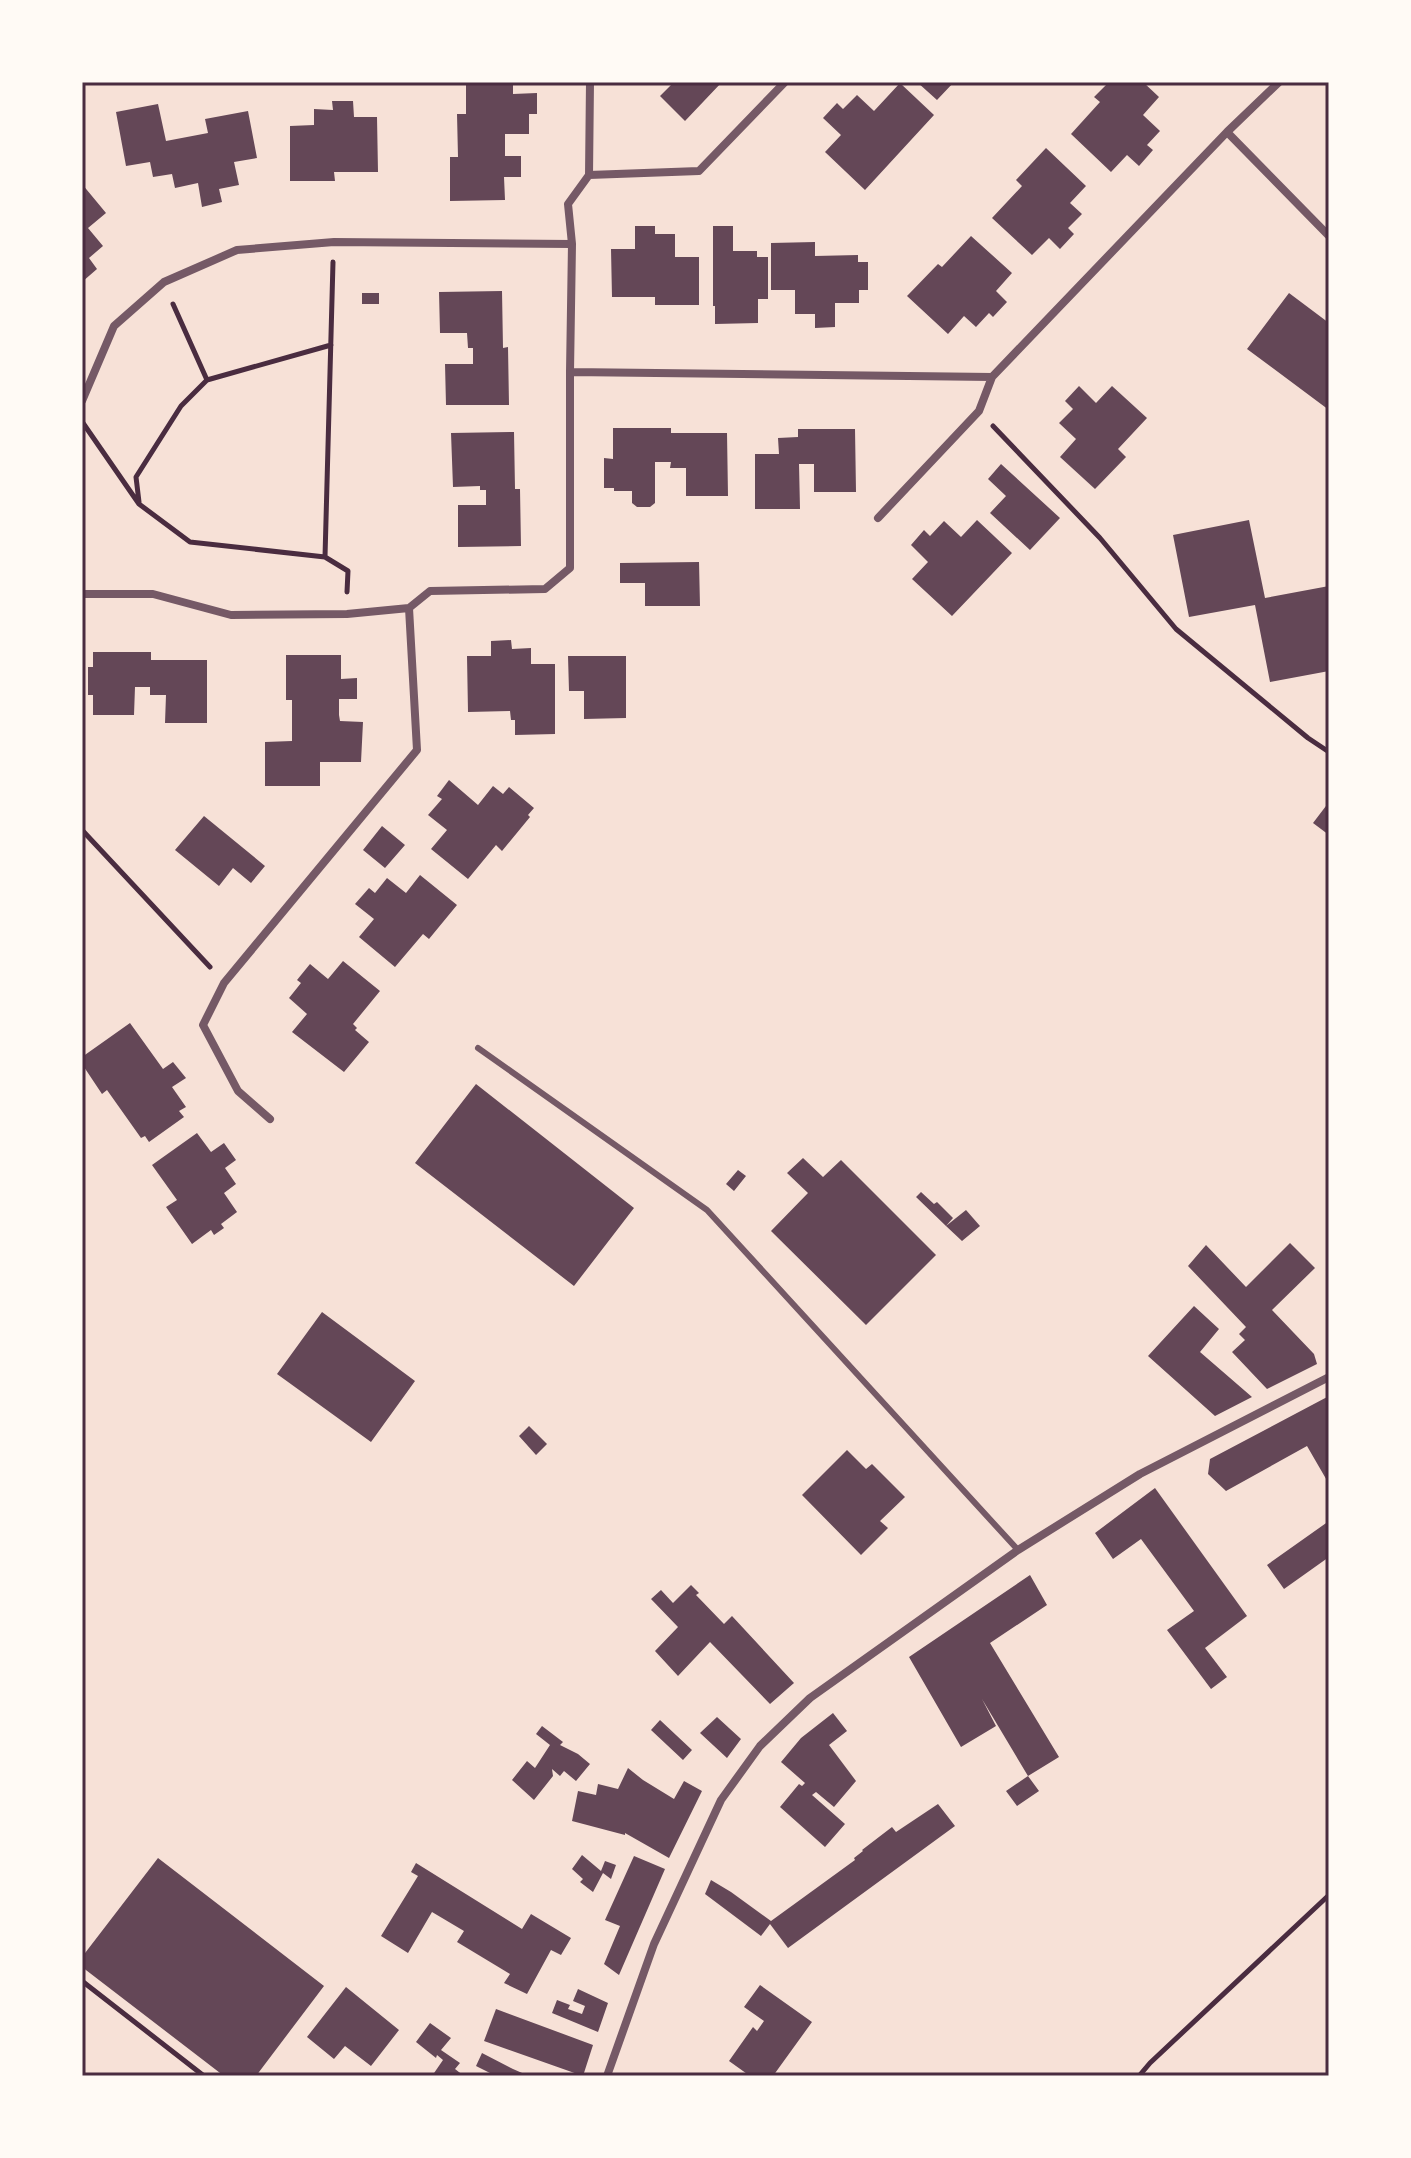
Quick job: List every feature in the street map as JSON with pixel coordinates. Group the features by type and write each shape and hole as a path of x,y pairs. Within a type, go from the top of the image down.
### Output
{"street":[{"path":"82,594 153,594 231,615 347,614 409,608 430,591 545,589 570,568 572,244 568,204 589,175 590,82"},
{"path":"589,175 699,171 785,82"},
{"path":"878,518 979,411 992,377 1227,132 1279,82"},
{"path":"1227,132 1329,236"},
{"path":"82,401 114,326 164,282 237,250 334,242 572,244"},
{"path":"570,372 992,377"},
{"path":"270,1119 238,1091 203,1025 224,983 417,750 409,608"},
{"path":"607,2076 660,1930 721,1800 760,1746 810,1698 1018,1550 1140,1474 1329,1377"}],"lane":[{"path":"478,1048 707,1210 1018,1550"}],"path":[{"path":"325,557 334,242"},
{"path":"164,282 207,380"},
{"path":"139,504 136,477 181,406 207,380 331,345"},
{"path":"979,411 1100,538 1176,629 1329,752"},
{"path":"82,422 139,504 190,542 325,557 348,571 347,614"},
{"path":"82,830 224,983"},
{"path":"1139,2076 1329,1895"},
{"path":"82,1981 204,2076"}],"building":[{"path":"466,82 513,82 513,94 537,93 537,114 529,114 529,134 505,134 505,156 521,156 521,177 504,177 505,200 450,201 450,157 458,157 457,114 466,114"},
{"path":"668,82 722,82 685,121 660,96 671,85"},
{"path":"917,82 954,82 937,100"},
{"path":"1109,82 1143,82 1159,97 1143,115 1160,131 1147,145 1153,150 1139,166 1127,155 1111,172 1071,134 1100,102 1094,97"},
{"path":"900,83 934,115 865,190 825,152 841,135 823,118 837,103 843,109 857,95 874,111"},
{"path":"332,101 353,101 354,117 377,117 378,172 334,172 335,181 290,181 290,126 314,125 314,109 333,110"},
{"path":"158,104 166,141 208,133 205,119 248,111 257,158 234,162 239,185 219,189 222,202 202,207 198,183 175,188 172,174 153,177 150,162 126,166 116,112"},
{"path":"1046,148 1086,186 1070,203 1082,214 1068,228 1074,234 1060,249 1049,238 1032,255 992,218 1022,186 1016,180"},
{"path":"82,184 106,213 88,228 103,246 89,258 97,269 82,282"},
{"path":"635,226 655,226 655,234 675,234 675,257 699,257 699,305 655,305 655,297 612,297 611,249 635,249"},
{"path":"713,226 733,226 733,251 757,251 757,257 768,257 768,299 758,299 758,323 715,324"},
{"path":"971,236 1012,273 996,291 1007,302 993,317 989,313 976,327 964,316 948,334 907,296 938,264 942,267"},
{"path":"815,242 815,256 858,255 858,262 868,262 868,290 859,290 859,303 835,303 835,327 815,328 815,314 795,314 795,290 771,290 771,243"},
{"path":"502,291 503,348 508,347 509,405 446,405 445,364 473,364 473,348 468,348 467,333 440,333 439,292"},
{"path":"362,293 379,293 379,304 362,304"},
{"path":"1289,293 1329,323 1329,410 1247,349"},
{"path":"1079,386 1096,403 1112,386 1147,418 1118,449 1126,457 1095,489 1060,457 1076,439 1059,423 1073,409 1065,401"},
{"path":"613,428 671,428 671,433 727,433 728,496 686,496 686,468 670,468 671,462 655,462 655,503 650,507 637,507 632,503 632,491 604,488 604,458 613,459"},
{"path":"798,429 855,429 856,492 814,492 814,464 799,464 800,509 755,509 755,454 779,454 778,438 798,437"},
{"path":"514,432 515,489 520,489 521,546 458,547 458,505 486,505 486,490 480,490 480,486 453,487 451,433"},
{"path":"1001,464 1060,518 1030,550 990,513 1006,496 988,479"},
{"path":"977,520 1012,553 952,616 912,579 928,562 911,545 924,530 930,536 944,521 961,537"},
{"path":"1249,520 1265,598 1329,586 1329,671 1270,682 1255,605 1189,617 1173,535"},
{"path":"699,562 700,606 645,606 645,583 620,583 620,563"},
{"path":"511,640 512,649 531,648 531,664 555,664 555,734 515,735 515,720 511,720 510,711 468,712 467,656 491,656 491,641"},
{"path":"93,652 151,652 151,660 207,660 207,723 165,723 166,695 150,695 150,687 135,687 134,715 93,715 93,695 88,695 88,667 93,667"},
{"path":"286,655 341,655 341,679 357,678 357,699 339,699 339,715 340,721 363,722 361,762 320,762 320,786 265,786 265,742 292,741 292,700 286,700"},
{"path":"568,656 626,656 626,718 584,719 584,691 569,691"},
{"path":"449,780 478,805 493,786 503,794 509,787 534,808 502,851 496,845 468,879 431,849 447,830 428,815 442,799 437,796"},
{"path":"1329,802 1329,835 1313,823"},
{"path":"204,816 265,866 251,883 233,868 219,886 175,850"},
{"path":"382,826 405,845 385,868 363,850"},
{"path":"420,875 457,905 429,939 423,934 395,967 359,937 374,919 355,904 369,888 375,893 387,878 406,893"},
{"path":"343,961 380,991 353,1024 357,1028 355,1030 369,1042 344,1072 292,1032 307,1014 289,998 301,983 297,980 310,964 328,979"},
{"path":"130,1023 163,1069 173,1062 186,1078 172,1087 186,1107 179,1111 184,1117 149,1142 145,1136 141,1138 107,1090 102,1094 82,1064 82,1057"},
{"path":"476,1084 634,1208 574,1286 415,1163"},
{"path":"197,1133 211,1152 224,1143 236,1160 225,1168 236,1184 224,1193 237,1212 221,1224 224,1228 214,1235 211,1230 192,1244 166,1207 177,1200 152,1165"},
{"path":"803,1158 823,1177 841,1160 936,1255 866,1325 771,1231 808,1193 787,1173"},
{"path":"738,1170 746,1176 734,1191 726,1184"},
{"path":"921,1192 953,1218 946,1226 916,1197"},
{"path":"966,1210 980,1226 962,1241 946,1226"},
{"path":"1290,1243 1315,1268 1272,1310 1314,1354 1317,1364 1267,1389 1232,1352 1245,1340 1239,1334 1246,1327 1188,1266 1206,1245 1246,1287"},
{"path":"1194,1306 1219,1329 1200,1352 1252,1397 1215,1416 1148,1356"},
{"path":"322,1312 415,1381 371,1442 277,1374"},
{"path":"1329,1396 1329,1484 1307,1446 1226,1491 1208,1474 1210,1459"},
{"path":"529,1426 547,1444 536,1455 519,1436"},
{"path":"847,1450 866,1469 872,1464 905,1497 880,1521 888,1528 861,1555 802,1495"},
{"path":"1155,1488 1247,1616 1205,1648 1227,1677 1211,1689 1167,1630 1194,1611 1141,1539 1113,1559 1095,1533"},
{"path":"1329,1521 1329,1557 1284,1589 1267,1565"},
{"path":"1030,1575 1047,1605 990,1643 1059,1757 1028,1776 982,1699 996,1726 961,1747 909,1657"},
{"path":"691,1585 699,1593 696,1595 724,1624 732,1616 794,1683 770,1704 710,1642 678,1676 655,1651 678,1627 651,1599 661,1590 673,1603"},
{"path":"833,1713 847,1731 829,1745 856,1781 834,1807 816,1792 812,1795 845,1824 825,1847 780,1807 799,1784 802,1786 805,1783 781,1762 801,1738"},
{"path":"717,1717 741,1739 727,1758 700,1733"},
{"path":"660,1720 692,1750 683,1760 651,1730"},
{"path":"542,1726 563,1742 560,1745 590,1764 576,1781 564,1771 560,1776 552,1769 553,1776 534,1800 512,1780 527,1761 535,1768 550,1745 536,1734"},
{"path":"628,1768 674,1799 684,1781 702,1791 669,1858 625,1833 572,1821 578,1791 596,1795 598,1784 618,1789"},
{"path":"1028,1776 1039,1791 1017,1806 1006,1791"},
{"path":"938,1804 955,1826 788,1948 770,1924 761,1936 705,1894 711,1880 771,1921 855,1860 862,1850 892,1827 896,1832"},
{"path":"582,1855 601,1871 605,1861 616,1865 611,1879 603,1873 593,1892 580,1882 583,1879 572,1869"},
{"path":"634,1856 665,1869 619,1975 604,1964 620,1926 605,1920"},
{"path":"158,1858 324,1986 256,2076 224,2076 82,1967 82,1957"},
{"path":"416,1863 522,1929 531,1914 571,1938 561,1955 551,1950 527,1994 504,1983 510,1974 457,1942 464,1931 432,1912 408,1953 381,1936 418,1876 411,1872"},
{"path":"760,1985 812,2022 773,2076 750,2076 729,2061 753,2027 757,2031 764,2021 744,2007"},
{"path":"346,1987 399,2030 371,2066 345,2046 334,2059 307,2037"},
{"path":"578,1989 608,2003 598,2032 552,2013 557,2000 570,2005 568,2009 582,2014 585,2006 573,2001"},
{"path":"496,2009 593,2045 583,2076 484,2041"},
{"path":"430,2023 451,2038 441,2050 460,2063 455,2069 464,2076 432,2076 443,2060 416,2042"},
{"path":"482,2053 529,2076 496,2076 476,2066"}]}
